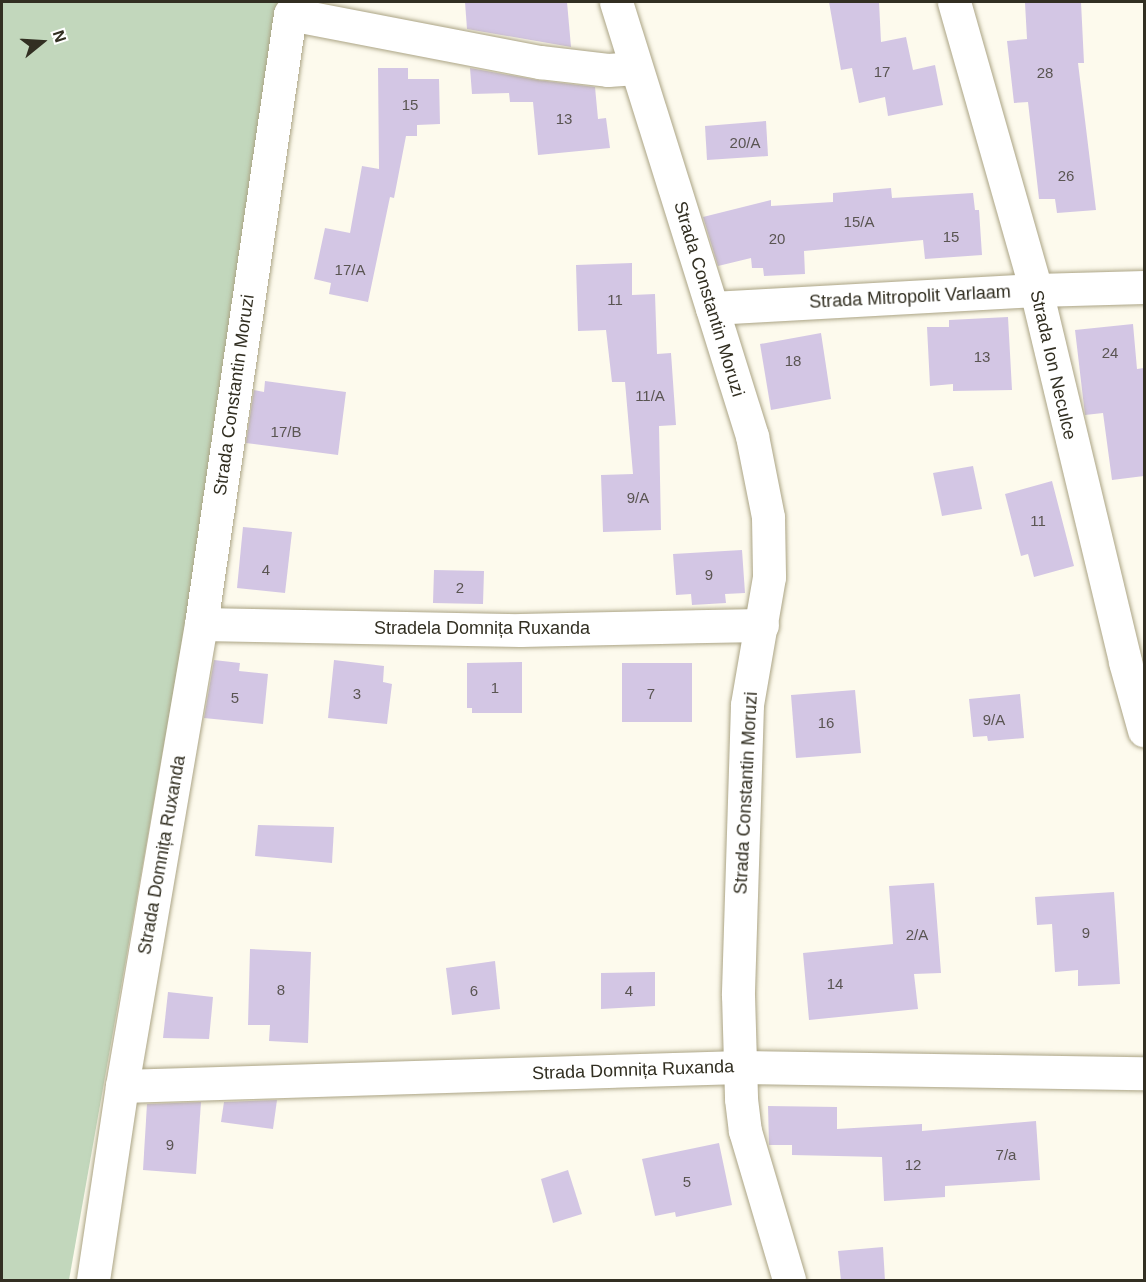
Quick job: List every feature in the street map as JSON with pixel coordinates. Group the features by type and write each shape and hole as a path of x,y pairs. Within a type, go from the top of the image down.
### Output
{"street":[{"name":"Strada Constantin Moruzi","path":"616,2 752,436 768,517 769,577 747,705 738,995 745,1131 789,1281"},
{"name":"Strada Ion Neculce","path":"954,2 1036,290 1125,662 1144,730"},
{"name":"Strada Constantin Moruzi","path":"201,624 290,14 540,62 608,70 636,68"},
{"name":"Strada Mitropolit Varlaam","path":"712,308 1144,286"},
{"name":"Stradela Domnița Ruxanda","path":"201,624 520,630 762,625"},
{"name":"Strada Domnița Ruxanda","path":"93,1281 122,1086 201,624"},
{"name":"Strada Domnița Ruxanda","path":"122,1086 741,1067 1144,1073"}],"green space":[{"path":"2,2 285,2 228,384 69,1280 2,1280"}],"building":[{"path":"465,2 567,2 571,47 467,29"},
{"path":"829,2 879,2 881,42 906,37 913,70 935,65 943,105 888,116 885,97 859,103 852,68 841,70"},
{"path":"1081,2 1084,63 1078,63 1096,210 1057,213 1055,199 1039,199 1028,102 1014,103 1007,41 1027,39 1025,3"},
{"path":"378,68 408,68 408,79 439,79 440,124 417,125 417,136 406,136 394,198 390,197 368,302 329,294 331,283 314,279 325,228 350,233 362,166 379,169"},
{"path":"470,68 595,87 598,119 606,118 610,148 538,155 533,102 510,102 509,93 472,94"},
{"path":"766,121 768,156 707,160 705,126"},
{"path":"891,188 892,198 973,193 975,210 979,210 982,255 925,259 923,240 804,251 805,274 764,276 763,268 752,268 751,258 718,266 703,217 771,200 771,206 833,202 833,193"},
{"path":"632,263 632,295 655,294 657,354 671,353 676,425 659,426 661,530 603,532 601,475 633,474 625,382 612,382 606,330 578,331 576,265"},
{"path":"1008,317 1012,390 953,391 953,384 930,386 927,327 949,327 949,320"},
{"path":"1133,324 1137,369 1144,368 1144,476 1112,480 1103,413 1085,415 1075,330"},
{"path":"821,333 831,399 771,410 760,344"},
{"path":"265,381 346,392 338,455 246,443 254,390 264,392"},
{"path":"973,466 982,509 942,516 933,473"},
{"path":"1052,481 1074,566 1034,577 1028,554 1021,556 1005,494"},
{"path":"243,527 292,532 285,593 237,588"},
{"path":"742,550 745,593 725,594 726,603 692,605 691,594 676,595 673,554"},
{"path":"434,570 484,571 483,604 433,603"},
{"path":"214,660 240,663 239,671 268,674 263,724 204,718"},
{"path":"334,660 384,666 383,682 392,684 387,724 328,718"},
{"path":"522,662 522,713 472,713 472,708 467,708 467,663"},
{"path":"622,663 692,663 692,722 622,722"},
{"path":"855,690 861,753 796,758 791,695"},
{"path":"1020,694 1024,738 988,741 987,736 973,737 969,699"},
{"path":"258,825 334,827 332,863 255,856"},
{"path":"934,883 941,973 914,974 918,1009 809,1020 803,953 893,944 889,886"},
{"path":"1114,892 1120,984 1078,986 1078,970 1055,972 1052,924 1037,925 1035,897"},
{"path":"250,949 311,952 308,1043 269,1041 270,1025 248,1025"},
{"path":"495,961 500,1009 452,1015 446,968"},
{"path":"655,972 655,1006 601,1009 601,973"},
{"path":"168,992 213,997 209,1039 163,1038"},
{"path":"277,1100 273,1129 221,1122 224,1102"},
{"path":"201,1102 196,1174 143,1170 147,1104"},
{"path":"768,1106 837,1107 837,1129 922,1124 922,1131 1036,1121 1040,1180 945,1186 945,1197 884,1201 882,1157 792,1155 792,1145 769,1145"},
{"path":"719,1143 732,1205 676,1217 675,1212 655,1216 642,1159"},
{"path":"568,1170 582,1214 553,1223 541,1179"},
{"path":"883,1247 885,1281 841,1281 838,1251"}]}
